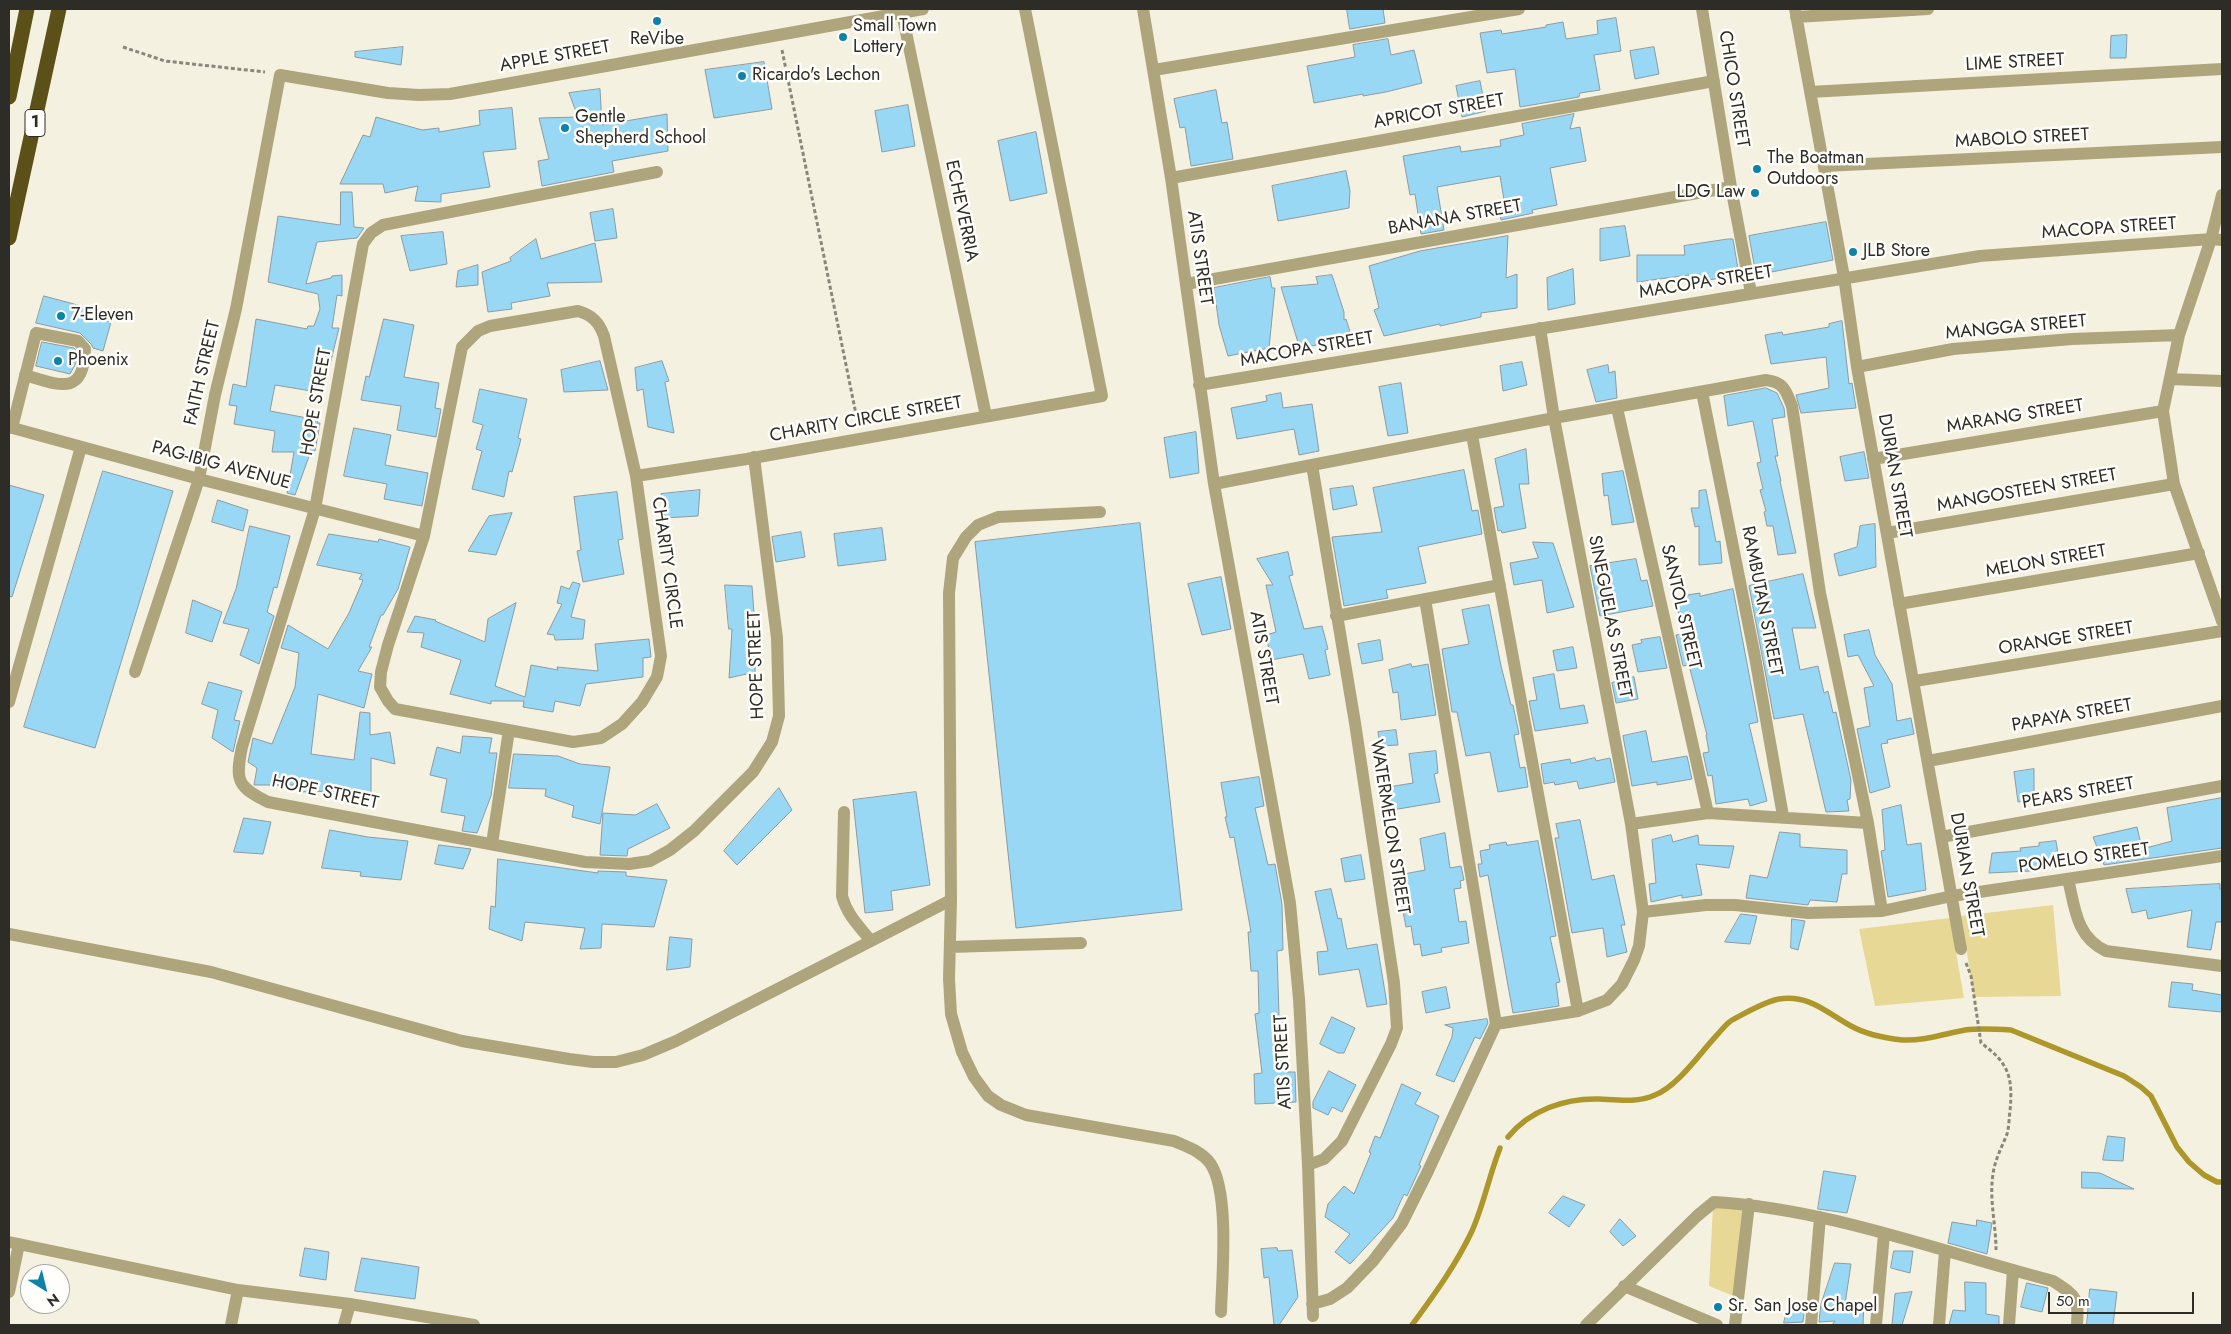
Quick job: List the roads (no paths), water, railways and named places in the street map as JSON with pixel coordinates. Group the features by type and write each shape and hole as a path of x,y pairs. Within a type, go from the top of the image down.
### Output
{"highway":[{"name":"1","path":"9,97 27,9"},
{"name":"1","path":"9,238 15,188 59,9"}],"street":[{"name":"APPLE STREET","path":"280,74 388,94 450,94 923,9"},
{"name":"CHARITY CIRCLE STREET","path":"636,476 861,439 1102,396 1025,9"},
{"name":"ATIS STREET","path":"1143,9 1171,178 1214,484 1290,903 1299,999 1308,1164 1312,1310 1347,1288 1373,1261 1402,1223 1496,1024"},
{"path":"1154,70 1519,9"},
{"name":"CHICO STREET","path":"1702,9 1731,187 1751,293"},
{"path":"1796,13 1928,9"},
{"name":"ECHEVERRIA","path":"902,13 986,416"},
{"name":"DURIAN STREET","path":"1796,13 1844,277 1873,459 1915,681 1961,949"},
{"name":"LIME STREET","path":"1810,92 2222,69"},
{"name":"FAITH STREET","path":"135,672 199,479 215,395 236,309 280,74"},
{"name":"APRICOT STREET","path":"1171,178 1714,81"},
{"name":"MABOLO STREET","path":"1824,166 2222,147"},
{"name":"HOPE STREET","path":"658,172 562,192 391,223 383,225 367,238 363,244 315,509 242,747 238,775 241,785 249,793 268,802 585,862 629,864 650,861 670,850 694,831 753,772 772,742 779,716 777,638 754,457"},
{"name":"BANANA STREET","path":"1186,284 1731,187"},
{"path":"2222,195 2217,240 2179,335 2163,411 2174,484 2222,621"},
{"name":"MACOPA STREET","path":"1199,386 1844,277 1980,256 2217,240"},
{"name":"CHARITY CIRCLE","path":"578,311 591,316 600,325 604,336 636,476 661,656 657,677 642,702 622,724 601,738 574,742 395,709 380,687 381,672 424,536 462,347 478,331 490,326 578,311"},
{"name":"SINEGUELAS STREET","path":"1496,1024 1578,1011 1607,1000 1622,984 1639,946 1643,912 1630,824 1554,418 1540,328"},
{"path":"10,427 36,332 78,341 85,349 85,364 80,376 73,384 63,386 25,375"},
{"name":"MANGGA STREET","path":"1857,367 1953,349 2072,339 2179,335"},
{"path":"2170,379 2222,381"},
{"path":"1214,484 1554,418 1766,380 1781,384 1786,390 1792,406 1820,593 1868,823 1882,911"},
{"name":"RAMBUTAN STREET","path":"1702,392 1783,816"},
{"name":"SANTOL STREET","path":"1617,408 1708,813"},
{"name":"MARANG STREET","path":"1873,459 2163,411"},
{"name":"PAG-IBIG AVENUE","path":"10,427 199,479 424,536"},
{"path":"1472,435 1578,1011"},
{"path":"9,702 81,447"},
{"name":"WATERMELON STREET","path":"1308,1164 1324,1159 1342,1141 1391,1044 1397,1028 1394,983 1355,723 1312,465"},
{"name":"MANGOSTEEN STREET","path":"1887,533 2174,484"},
{"path":"1100,512 998,517 978,525 966,537 953,558 949,593 951,1014 962,1052 974,1077 988,1096 1001,1105 1026,1114 1174,1141 1196,1150 1210,1163 1218,1180 1222,1201 1221,1312"},
{"name":"MELON STREET","path":"1900,604 2199,553"},
{"path":"1336,616 1500,585"},
{"path":"1425,599 1496,1024"},
{"name":"ORANGE STREET","path":"1915,681 2222,631"},
{"name":"PAPAYA STREET","path":"1928,761 2222,706"},
{"path":"492,844 509,730"},
{"name":"PEARS STREET","path":"1941,837 2222,786"},
{"path":"844,812 842,896 845,907 852,918 871,941"},
{"path":"1630,824 1708,813 1783,816 1868,823"},
{"name":"POMELO STREET","path":"1643,912 1706,905 1735,905 1808,913 1882,911 1952,896 2222,856"},
{"path":"2068,879 2078,920 2085,935 2093,945 2106,951 2222,966"},
{"path":"9,934 211,972 462,1041 593,1062 616,1062 643,1055 676,1041 951,900"},
{"path":"950,947 1081,942"},
{"path":"1586,1325 1624,1286 1714,1202 1749,1204 1820,1216 2053,1280 2073,1294 2078,1307 2077,1325"},
{"path":"1735,1325 1749,1204"},
{"path":"1811,1325 1820,1216"},
{"path":"1876,1325 1884,1234"},
{"path":"9,1292 14,1243 238,1290 350,1304 454,1324 474,1325"},
{"path":"1939,1325 1945,1251"},
{"path":"2009,1325 2013,1270"},
{"path":"1624,1286 1717,1325"},
{"path":"231,1325 238,1290"},
{"path":"344,1325 350,1304"}],"waterway":[{"path":"1508,1137 1537,1113 1561,1103 1586,1099 1634,1100 1648,1098 1664,1091 1680,1077 1731,1020 1767,1002 1790,998 1809,1002 1863,1032 1895,1039 1934,1037 1971,1029 2011,1030 2124,1076 2151,1096 2177,1147 2189,1162 2204,1175 2217,1182 2222,1182"},
{"path":"1412,1325 1452,1268 1466,1244 1480,1211 1500,1148"}],"place":[{"name":"ReVibe","path":"657,21"},
{"name":"Small Town Lottery","path":"843,37"},
{"name":"Ricardo's Lechon","path":"742,76"},
{"name":"Gentle Shepherd School","path":"565,128"},
{"name":"The Boatman Outdoors","path":"1757,169"},
{"name":"LDG Law","path":"1755,193"},
{"name":"JLB Store","path":"1853,252"},
{"name":"7-Eleven","path":"61,316"},
{"name":"Phoenix","path":"58,361"},
{"name":"Sr. San Jose Chapel","path":"1718,1307"}]}
